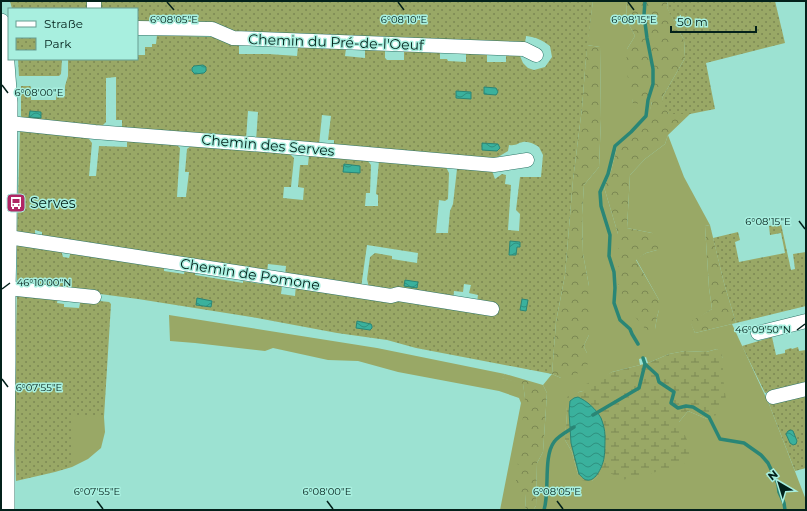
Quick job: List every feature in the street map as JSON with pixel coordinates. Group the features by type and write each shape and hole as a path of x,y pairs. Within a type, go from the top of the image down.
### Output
{"street":[{"path":"4,27 9,123 6,510"},
{"name":"Chemin du Pré-de-l'Oeuf","path":"138,28 212,29 234,38 524,49 536,55"},
{"name":"Chemin des Serves","path":"9,123 109,133 494,165 527,160"},
{"name":"Chemin de Pomone","path":"8,237 391,296 398,294 492,309"},
{"path":"7,288 94,297"},
{"path":"758,333 806,321"},
{"path":"773,397 806,389"}],"green space":[{"path":"10,1 88,1 88,8 12,8"},
{"path":"100,1 593,1 573,180 565,275 556,322 552,374 416,348 387,340 337,333 257,318 138,299 21,286 17,282 17,242 61,250 63,257 69,258 71,252 164,265 164,271 184,274 185,268 196,269 195,275 243,283 243,281 262,284 263,282 282,285 281,294 295,296 296,285 477,302 478,295 469,293 471,285 464,284 463,292 454,291 453,299 369,288 367,279 370,257 375,253 392,256 392,259 417,263 418,253 367,245 361,288 285,276 286,266 268,264 267,273 42,237 42,232 35,230 35,234 17,234 20,130 86,135 92,143 89,176 96,176 99,146 127,147 127,140 175,143 180,148 177,197 186,197 189,172 185,172 187,149 192,145 289,153 294,158 291,187 284,187 283,198 303,200 304,188 298,187 300,165 308,165 309,155 367,160 371,165 370,193 366,193 365,206 378,206 378,195 376,194 379,161 446,167 449,173 448,199 445,201 439,200 436,233 448,233 457,169 462,168 492,171 495,179 502,174 506,175 505,184 511,185 508,230 519,231 520,214 516,210 520,177 541,177 543,155 539,147 529,142 509,145 508,151 493,160 334,147 334,140 328,140 331,116 322,115 319,145 256,141 258,112 248,111 246,139 122,128 122,120 116,120 116,77 106,78 106,122 102,126 23,119 21,116 21,86 31,87 31,100 56,100 56,94 65,96 65,86 68,76 68,60 138,60 138,55 145,55 145,47 152,47 152,44 156,44 157,35 215,37 239,44 239,54 297,56 298,47 346,48 345,56 365,58 365,48 385,49 385,58 387,60 404,60 404,50 440,51 440,59 466,62 466,52 487,53 487,62 506,62 506,55 520,56 523,63 528,68 534,70 545,67 552,57 550,46 539,39 526,36 525,43 230,32 169,24 169,15 150,15 150,22 138,24 138,8 99,8"},
{"path":"593,1 627,1 626,19 635,36 627,49 633,103 652,101 649,117 617,146 611,171 604,187 618,234 618,285 655,329 659,310 659,300 636,259 646,253 657,250 652,233 627,228 630,175 645,159 665,144 668,135 684,177 710,225 705,226 709,288 712,309 691,323 695,333 732,324 769,404 806,500 806,510 533,510 536,506 537,463 543,452 547,393 543,385 552,374 561,378 587,353 584,347 589,335 589,286 583,254 582,215 584,185 599,167 601,119 600,47 587,45","holes":["717,349 723,358 723,377 707,419 688,411 679,422 612,474 600,474 592,481 578,475 572,452 565,440 567,413 566,401 612,372 640,365 639,359 646,357 648,363 669,354 685,351 706,352"]},
{"path":"627,1 668,1 667,7 684,40 685,58 662,98 669,114 690,114 668,135 665,144 645,159 630,175 627,228 652,233 659,238 661,245 657,250 646,253 636,260 659,300 659,310 655,329 646,330 628,308 618,285 618,234 604,187 611,171 617,146 648,117 652,102 633,104 626,68 627,49 635,36 626,19"},
{"path":"668,1 775,1 785,43 706,63 715,109 690,114 669,114 664,107 662,98 685,58 684,40 669,12 667,7"},
{"path":"587,45 600,47 601,119 599,167 584,185 582,215 583,254 589,286 590,314 589,335 584,347 589,363 573,376 565,379 552,374 556,322 565,275"},
{"path":"18,60 62,60 61,74 59,76 19,76"},
{"path":"781,224 791,270 795,269 793,254 806,252 806,306 736,323 713,238 738,232 740,240 735,242 739,262 785,253 781,233 770,235 769,226"},
{"path":"710,225 724,283 736,323 695,333 690,322 712,309 709,288 705,226"},
{"path":"17,293 58,297 57,303 64,304 64,307 79,308 81,299 109,302 111,304 104,417 72,417 72,467 16,481 14,417"},
{"path":"169,315 377,348 505,374 502,378 523,383 525,398 525,510 500,510 521,403 519,398 499,391 398,372 358,361 328,360 273,348 265,351 170,341"},
{"path":"772,337 776,355 785,353 785,350 791,348 798,347 799,351 806,350 806,384 765,393 742,346"},
{"path":"717,349 720,351 723,358 723,377 726,400 717,415 707,419 688,411 679,422 693,453 692,457 685,463 649,474 622,480 612,474 601,474 592,481 581,480 578,475 572,452 565,440 567,413 565,401 568,396 583,391 586,384 612,372 648,363 669,354 685,351 706,352"},
{"path":"505,374 543,385 547,393 543,452 537,463 536,506 533,510 525,510 526,494 515,490 525,398 523,384 501,378"},
{"path":"806,394 806,468 795,471 769,404"},
{"path":"72,417 104,417 105,432 101,448 88,459 72,467"}],"water":[{"path":"203,65 206,67 206,71 204,73 195,74 192,71 194,66"},
{"path":"484,87 496,88 498,92 496,95 484,94"},
{"path":"456,91 471,92 471,99 456,98"},
{"path":"30,111 41,112 41,118 29,117"},
{"path":"482,143 498,144 500,148 497,151 482,150"},
{"path":"344,164 360,166 360,173 343,172"},
{"path":"510,241 520,242 520,247 517,247 516,255 509,255"},
{"path":"405,280 418,282 417,288 404,286"},
{"path":"197,298 212,301 211,307 196,305"},
{"path":"522,299 528,300 526,311 520,310"},
{"path":"357,321 371,324 372,328 370,330 356,328"},
{"path":"578,397 597,411 605,431 605,450 601,469 596,476 590,480 585,479 579,474 571,443 569,412 570,401"},
{"path":"791,430 793,431 797,441 796,444 793,445 790,443 786,434"}],"waterway":[{"path":"638,344 630,329 620,320 614,303 614,272 609,256 610,235 601,206 600,192 608,174 615,146 646,116 648,100 653,84 653,69 644,15 645,1"},
{"path":"643,358 645,364 657,375 659,382 674,392 671,403 678,408 686,406 693,407 709,417 720,439 744,443 761,455 768,463 778,484 785,510"},
{"path":"593,415 639,388 645,364"},
{"path":"544,510 551,448 558,438 574,427"}],"place":[{"name":"Serves","path":"16,203"}]}
